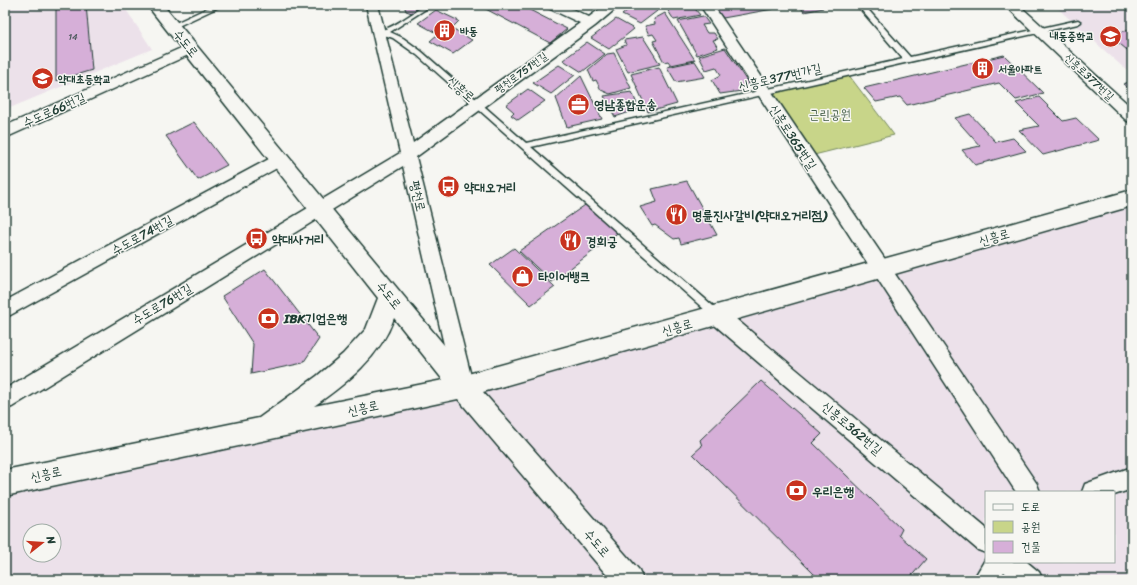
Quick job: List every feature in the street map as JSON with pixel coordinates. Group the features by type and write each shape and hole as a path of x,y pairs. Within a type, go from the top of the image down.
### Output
{"street":[{"name":"수도로","path":"155,5 463,387 629,580"},
{"name":"평천로","path":"372,5 382,32 408,155 463,387"},
{"path":"553,5 590,23"},
{"name":"평천로751번길","path":"408,155 614,5"},
{"name":"신흥로365번길","path":"706,5 1028,491"},
{"name":"신흥로377번길","path":"1011,5 1132,117"},
{"name":"수도로66번길","path":"5,132 190,49"},
{"name":"수도로76번길","path":"5,400 408,155"},
{"name":"수도로74번길","path":"5,310 280,159"},
{"name":"신흥로","path":"5,483 463,387 1132,198"},
{"path":"261,429 318,390 364,348 375,334 390,296"},
{"name":"신흥로362번길","path":"718,315 985,541"},
{"path":"1096,491 1132,478"},
{"path":"985,580 996,563"},
{"path":"1011,563 1031,580"}],"lane":[{"path":"172,26 220,5"},
{"path":"382,32 397,26 429,5"},
{"path":"860,5 908,60"},
{"name":"신흥로377번가길","path":"525,146 1040,32 1078,22"},
{"name":"신흥로","path":"382,32 400,38 419,52 718,315"}],"shaded area":[{"name":"약대초등학교","path":"5,5 123,5 152,49 5,110"},
{"name":"내동중학교","path":"1054,5 1132,5 1132,68 1125,69"},
{"path":"1132,198 1132,580 5,580 5,483 463,387"}],"green space":[{"name":"근린공원","path":"848,74 894,135 806,157 763,93"}],"building":[{"path":"56,5 86,5 92,70 56,81"},
{"path":"404,5 421,5 412,13 406,11"},
{"path":"486,5 520,5 567,29 550,43 482,7"},
{"path":"634,5 656,5 661,8 640,24 622,15"},
{"path":"692,5 700,15 674,20 665,6"},
{"path":"713,5 770,5 773,9 723,18"},
{"path":"799,5 821,5 823,8 804,12"},
{"name":"바동","path":"436,10 459,21 452,28 472,40 453,54 430,41 438,34 418,23"},
{"path":"665,13 695,60 671,65 668,61 664,62 653,41 657,40 653,34 649,35 645,26 655,24 654,19"},
{"path":"703,16 709,24 702,25 707,33 714,33 718,39 713,40 718,48 697,55 678,21"},
{"path":"616,19 634,29 609,49 591,38"},
{"path":"1132,29 1132,54 1109,35"},
{"path":"643,37 660,64 628,72 616,49 626,45 624,40"},
{"path":"587,42 605,54 582,72 563,60"},
{"path":"725,48 748,83 742,91 720,94 712,80 721,75 716,67 706,70 699,56"},
{"path":"614,53 631,88 610,94 601,90 596,80 593,81 588,70 607,54"},
{"name":"서울아파트","path":"1004,55 1043,93 1016,100 999,83 907,105 900,97 876,102 864,88"},
{"path":"695,61 705,77 676,82 667,67"},
{"path":"559,65 575,75 551,94 533,83"},
{"path":"659,67 677,104 648,112 631,74"},
{"path":"581,76 602,119 567,127 556,98"},
{"path":"1132,81 1132,91 1123,84"},
{"path":"528,89 545,101 518,120 511,115 514,112 506,105"},
{"path":"632,92 639,109 615,117 604,96"},
{"path":"1039,97 1063,121 1076,118 1099,140 1043,155 1019,130 1039,126 1016,103"},
{"path":"970,114 996,142 1013,138 1026,151 975,165 962,150 980,146 955,118"},
{"path":"194,122 227,165 198,180 166,136"},
{"path":"687,181 717,235 681,244 679,238 674,239 655,225 652,226 640,207 657,202 652,189"},
{"name":"경희궁","path":"588,203 620,231 552,282 519,251"},
{"name":"타이어뱅크","path":"514,248 555,287 531,305 490,265"},
{"name":"IBK기업은행","path":"265,269 319,339 303,363 251,374 253,344 222,296"},
{"name":"우리은행","path":"761,381 822,434 813,443 902,529 899,535 926,559 908,580 820,580 693,454 702,446 700,440"}],"place":[{"name":"바동","path":"445,31"},
{"name":"내동중학교","path":"1110,36"},
{"name":"서울아파트","path":"982,69"},
{"name":"약대초등학교","path":"42,79"},
{"name":"영남종합운송","path":"579,104"},
{"name":"약대오거리","path":"448,187"},
{"name":"명륜진사갈비(약대오거리점)","path":"676,215"},
{"name":"약대사거리","path":"257,239"},
{"name":"경희궁","path":"570,241"},
{"name":"타이어뱅크","path":"522,276"},
{"name":"IBK기업은행","path":"269,318"},
{"name":"우리은행","path":"797,491"}]}
